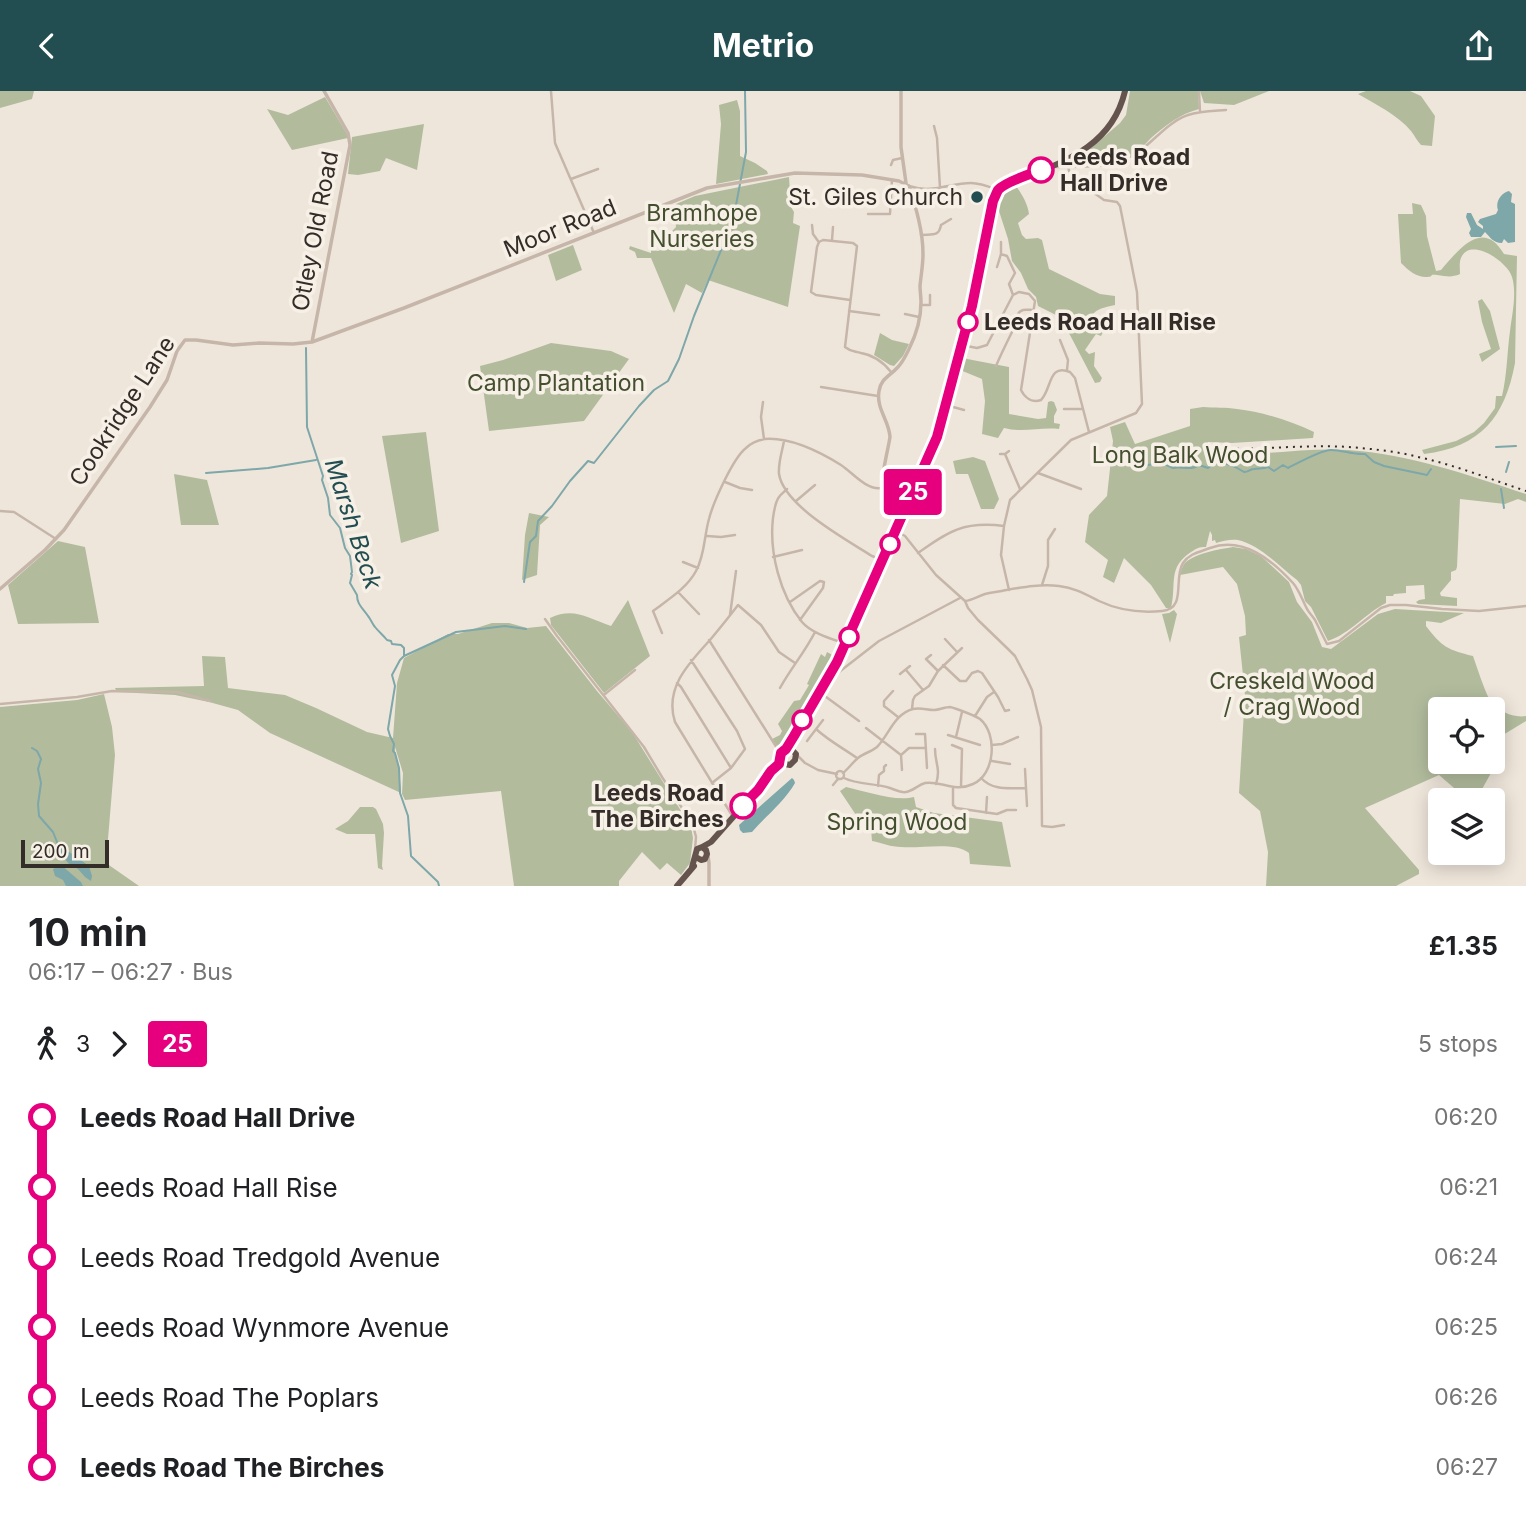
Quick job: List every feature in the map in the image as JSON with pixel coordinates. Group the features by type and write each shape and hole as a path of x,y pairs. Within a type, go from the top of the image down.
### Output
{"highway":[{"path":"677,886 701,852 753,799 779,764 782,749 827,680 846,644 937,437 977,284 993,201 998,190 1052,166 1067,163 1081,153 1108,128 1121,106 1125,91"},
{"path":"768,776 796,760 795,743 806,722 808,710"},
{"path":"782,749 795,753"},
{"path":"780,759 783,763 790,764"}],"street":[{"name":"Otley Old Road","path":"312,342 350,145 344,124 324,91"},
{"path":"551,91 555,143 594,233"},
{"path":"900,523 887,505 881,488 890,437 878,396 884,378 898,367 911,346 921,305 923,251 902,158 901,91"},
{"path":"1199,91 1200,112"},
{"path":"1067,163 1089,167 1113,163 1135,154 1176,120 1200,112 1226,110"},
{"path":"934,126 937,134 940,188"},
{"path":"891,165 893,160 902,158"},
{"path":"1009,590 1001,555 1008,503 1071,440 1134,414 1142,404 1137,292 1120,207 1117,202 1104,200 1091,192 1072,175 1067,163"},
{"path":"571,179 598,169"},
{"name":"Moor Road","path":"312,342 364,324 707,188 794,173 862,175 892,179 907,185"},
{"path":"868,214 890,214 892,179"},
{"path":"907,185 921,189 972,183 998,190"},
{"path":"913,198 921,189"},
{"path":"920,235 940,232 941,225 951,219"},
{"path":"812,225 813,234 819,242"},
{"path":"832,240 833,227"},
{"path":"850,300 816,296 811,292 817,247 823,240 853,243 858,246 845,347 850,351 871,356 891,372"},
{"path":"997,267 1001,242"},
{"path":"1001,254 1007,256 1016,273 1009,284 1013,295"},
{"path":"962,345 977,348 987,345 1013,295 1019,292 1029,294 1035,301 1021,386 1023,393 1034,401 1041,400 1052,375 1059,370 1067,370 1073,375 1090,432"},
{"path":"921,305 930,305 930,295"},
{"path":"996,366 1015,328 1017,315 1023,310 1033,310"},
{"path":"849,311 879,314"},
{"path":"905,314 919,317"},
{"name":"Cookridge Lane","path":"0,589 56,539 81,507 167,380 177,351 185,340 233,345 312,342"},
{"path":"1060,341 1068,360 1067,370"},
{"path":"821,387 878,396"},
{"path":"763,402 761,417 764,439"},
{"path":"946,405 964,410"},
{"path":"1064,409 1082,409"},
{"path":"662,633 653,611 690,581 698,568 709,516 737,457 745,448 764,439 785,441 815,451 873,488 881,488"},
{"path":"785,441 780,478 796,501 808,515 883,561"},
{"path":"1000,454 1007,452 1020,490"},
{"path":"1038,473 1081,489"},
{"path":"725,482 752,490"},
{"path":"796,501 814,485"},
{"path":"787,489 779,497 772,531 773,557 780,580 804,624 846,644"},
{"path":"0,512 15,512 56,539"},
{"path":"918,553 958,528 1004,526"},
{"path":"1042,585 1048,566 1048,540 1055,529"},
{"path":"896,531 905,536 936,575 965,601 1026,586 1042,585 1078,590 1105,603 1134,611 1170,610 1177,601 1182,565 1191,554 1230,543 1259,553 1294,585 1327,644 1339,641 1381,608 1390,605 1479,611 1526,606"},
{"path":"705,536 735,535"},
{"path":"773,557 802,550"},
{"path":"682,562 698,568"},
{"path":"730,615 736,571"},
{"path":"790,602 820,581 824,582 823,588 800,619"},
{"path":"678,592 699,614"},
{"path":"827,680 872,645 960,598"},
{"path":"965,601 978,620 1015,656 1033,692 1041,727 1042,826 1064,825"},
{"path":"733,817 675,722 671,709 679,677 738,605 761,625 779,652 795,663"},
{"path":"545,619 644,747 693,825 701,852 709,867 709,886"},
{"path":"780,688 816,631"},
{"path":"945,639 957,652"},
{"path":"709,640 782,749"},
{"path":"912,709 915,696 929,686 943,665 962,647"},
{"path":"920,660 931,655"},
{"path":"926,659 938,671"},
{"path":"691,660 745,746 745,752 731,768 712,783"},
{"path":"943,665 960,681 965,681 972,673 982,673 1006,711"},
{"path":"900,674 910,666"},
{"path":"604,695 635,670"},
{"path":"906,670 923,690"},
{"path":"677,683 731,768"},
{"path":"0,704 112,691 177,692 210,701"},
{"path":"819,692 859,721"},
{"path":"975,717 987,697 994,692"},
{"path":"896,699 891,693 884,701 884,706 898,717"},
{"path":"795,753 818,770 840,772 843,775 851,781 905,792 925,783 953,788 973,785 981,778 991,760 992,745 987,729 979,718 951,707 934,711 912,709 898,717 883,741 874,750 858,758 843,775 838,779 834,785"},
{"path":"956,737 962,712"},
{"path":"807,741 823,720"},
{"path":"866,728 901,755 902,770"},
{"path":"816,729 829,741 858,758"},
{"path":"916,734 925,734 927,768"},
{"path":"948,735 980,745"},
{"path":"992,745 1018,737"},
{"path":"952,745 970,751"},
{"path":"901,755 907,749 926,748"},
{"path":"935,749 939,773 936,784"},
{"path":"961,787 962,749"},
{"path":"991,760 1010,764"},
{"path":"790,764 805,763"},
{"path":"878,786 886,765"},
{"path":"1025,769 1027,806"},
{"path":"837,773 838,779"},
{"path":"981,778 994,788 1026,788"},
{"path":"953,788 953,805 956,808 997,814 1016,810"},
{"path":"986,813 987,797"},
{"path":"701,852 709,867"}],"green space":[{"path":"0,91 34,91 32,99 0,108"},
{"path":"1130,91 1198,91 1199,109 1174,121 1128,156 1111,162 1085,165 1084,154 1126,115"},
{"path":"1200,91 1269,91 1234,105 1204,103"},
{"path":"1366,91 1410,91 1421,96 1435,116 1432,146 1421,145 1400,120 1358,94"},
{"path":"325,97 348,138 292,150 267,109 288,115"},
{"path":"737,100 740,111 740,156 755,163 768,174 716,184 721,124 719,105"},
{"path":"424,124 417,170 386,158 380,171 348,174 352,137"},
{"name":"Bramhope Nurseries","path":"789,177 793,223 800,226 788,307 708,280 702,293 686,284 674,313 651,258 637,258 635,252 629,249 630,246 651,253 651,250 658,251 671,246 673,242 670,233 676,227 675,220 680,213 676,204 695,196"},
{"path":"1015,185 1024,198 1029,214 1018,223 1022,235 1026,239 1042,240 1049,269 1100,294 1115,296 1115,305 1098,310 1091,318 1090,323 1103,332 1101,336 1096,334 1085,350 1089,354 1095,352 1094,366 1102,378 1100,382 1095,383 1070,335 1056,315 1038,306 1036,297 1028,289 1012,261 999,211 995,210 1001,195"},
{"path":"1412,203 1421,205 1426,216 1427,236 1436,271 1441,270 1463,246 1480,238 1488,238 1496,243 1504,254 1517,256 1515,363 1505,399 1497,414 1475,436 1444,450 1424,454 1422,450 1456,441 1474,432 1495,408 1496,396 1502,396 1514,290 1512,277 1504,265 1480,250 1466,252 1460,260 1460,274 1454,276 1422,277 1406,268 1401,263 1398,214 1413,214"},
{"path":"573,245 582,270 556,281 548,255"},
{"path":"1482,299 1490,311 1500,349 1482,362 1479,354 1491,349 1478,301"},
{"path":"880,333 892,340 909,344 894,366 874,355"},
{"name":"Camp Plantation","path":"551,343 611,351 629,359 584,421 489,431 480,366"},
{"path":"962,358 1009,367 1009,414 1046,418 1048,402 1051,401 1057,410 1054,423 1060,424 1059,429 1004,428 998,438 982,434 985,401 982,379 960,370"},
{"name":"Long Balk Wood","path":"1203,407 1257,412 1314,432 1313,438 1208,442 1208,452 1243,454 1330,449 1371,452 1438,466 1526,494 1526,502 1518,499 1505,504 1460,499 1457,567 1451,572 1451,580 1440,593 1441,596 1457,598 1457,606 1418,604 1416,602 1425,599 1424,585 1406,586 1406,593 1386,596 1386,603 1328,641 1311,607 1305,601 1297,580 1269,557 1246,543 1238,540 1216,543 1215,540 1212,541 1210,531 1206,547 1193,551 1179,564 1174,577 1171,608 1166,608 1151,585 1124,558 1114,583 1103,577 1108,560 1085,542 1089,515 1107,496 1113,441 1110,427 1125,422 1135,444 1190,426 1190,409"},
{"path":"426,432 439,531 401,543 382,436"},
{"path":"973,457 985,461 999,499 994,509 981,509 968,474 956,474 953,461"},
{"path":"174,474 207,480 219,525 181,525"},
{"path":"529,513 549,517 540,525 537,575 522,580 525,535"},
{"path":"58,541 85,547 99,623 18,624 8,585"},
{"name":"Creskeld Wood / Crag Wood","path":"1233,547 1261,556 1289,582 1297,602 1312,622 1322,647 1331,649 1378,614 1395,609 1464,613 1441,623 1426,621 1426,626 1446,647 1473,656 1488,697 1428,697 1428,774 1490,774 1483,788 1454,788 1439,775 1365,808 1419,870 1419,874 1396,886 1266,886 1268,852 1260,811 1239,793 1245,695 1239,637 1246,635 1245,616 1237,584 1223,567 1180,575 1188,560"},
{"path":"628,600 650,656 604,693 551,625 550,618 566,613 574,614 611,626"},
{"path":"1174,610 1177,614 1170,643 1162,614"},
{"path":"492,623 509,623 527,628 546,626 632,732 691,827 693,838 690,863 681,875 667,863 660,870 642,852 619,881 619,886 514,886 501,791 405,800 402,794 403,773 395,747 401,793 270,733 238,710 175,695 117,692 115,688 204,686 202,656 225,657 228,688 285,695 367,732 393,738 397,683 404,658 448,634 458,634"},
{"path":"827,652 836,657 780,748 772,739 782,731 778,724 794,701 800,700 821,654 825,657"},
{"path":"104,694 115,755 106,863 139,886 0,886 0,707 77,700"},
{"path":"1505,712 1526,716 1526,721 1505,734"},
{"name":"Spring Wood","path":"846,787 889,797 914,797 916,807 934,813 1002,822 1011,867 970,864 969,853 955,847 897,847 872,841 871,829 866,819 858,818 840,791"},
{"path":"360,807 376,809 383,824 383,870 378,868 375,834 347,834 335,829 348,821"}],"water":[{"path":"1509,191 1512,194 1511,202 1515,204 1515,242 1508,243 1504,239 1502,243 1496,242 1485,232 1481,237 1471,237 1467,213 1471,213 1477,225 1483,229 1478,222 1480,219 1496,214 1499,198"},
{"path":"792,778 795,783 780,803 752,832 743,833 739,825"},
{"path":"61,846 89,866 91,881 69,864 58,850"},
{"path":"61,865 83,886 66,886 63,880 55,876 53,869"}],"waterway":[{"path":"524,582 530,542 536,536 538,521 588,461 594,463 639,406 654,390 668,381 679,359 733,221 746,152 745,91"},
{"name":"Marsh Beck","path":"306,348 307,427 323,476 330,515 340,528 350,556 350,583 359,604 375,627 392,644 404,648 404,656 392,675 395,686 388,729 399,768 400,793 408,816 411,856 439,886"},
{"path":"1496,447 1516,446"},
{"path":"1114,461 1140,466 1162,463 1173,468 1199,465 1208,468 1217,461 1244,472 1268,467 1274,471 1283,465 1288,468 1316,454 1331,450 1365,454 1384,466 1427,475 1431,469"},
{"path":"206,473 268,468 316,460"},
{"path":"1506,472 1509,462"},
{"path":"1501,489 1504,508"},
{"path":"404,656 456,632 505,626 526,629"},
{"path":"32,748 41,759 38,769 41,783 39,816 53,832 59,847"}],"railway":[{"path":"1209,448 1331,446 1384,451 1445,464 1526,491"}],"bus line":[{"name":"25","path":"743,806 779,764 781,753 794,736 837,662 937,437 972,306 995,195 1006,185 1041,170"}],"place":[{"name":"Leeds Road Hall Drive","path":"1041,170"},
{"name":"St. Giles Church","path":"977,197"},
{"name":"Leeds Road Hall Rise","path":"968,322"},
{"name":"Leeds Road The Birches","path":"743,806"}]}
